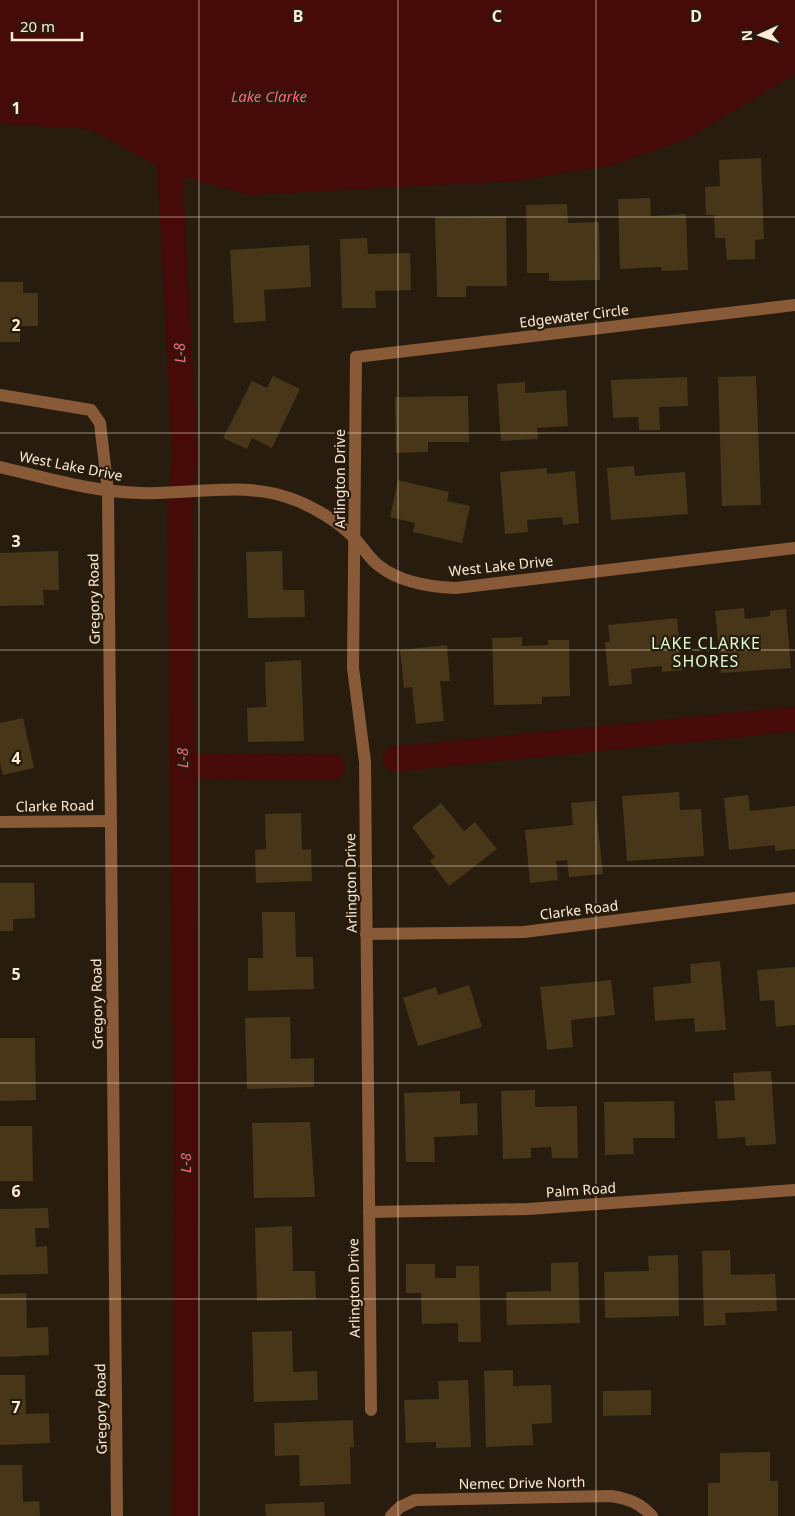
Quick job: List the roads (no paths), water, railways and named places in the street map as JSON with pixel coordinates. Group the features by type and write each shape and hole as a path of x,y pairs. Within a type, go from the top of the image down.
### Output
{"street":[{"name":"Edgewater Circle","path":"356,357 795,305"},
{"name":"Arlington Drive","path":"356,357 353,668 365,762 370,1410"},
{"name":"Gregory Road","path":"0,394 91,410 100,423 108,492 117,1516"},
{"name":"West Lake Drive","path":"0,467 108,492 143,494 221,490 264,492 296,500 326,516 354,538 377,565 391,573 423,584 456,588 795,548"},
{"name":"Clarke Road","path":"0,822 110,821"},
{"name":"Clarke Road","path":"366,934 524,932 795,898"},
{"name":"Palm Road","path":"369,1212 528,1209 795,1190"},
{"name":"Nemec Drive North","path":"391,1516 400,1507 415,1500 611,1496 628,1498 643,1506 652,1516"}],"water":[{"name":"Lake Clarke","path":"0,0 795,0 795,74 687,139 613,165 517,181 249,195 170,173 90,129 0,124"}],"waterway":[{"name":"L-8","path":"171,139 170,173 185,458 180,513 186,1114 185,1516"},
{"path":"395,759 795,719"},
{"path":"183,766 333,767"}],"district":[{"name":"LAKE CLARKE SHORES","path":"706,652"}]}
